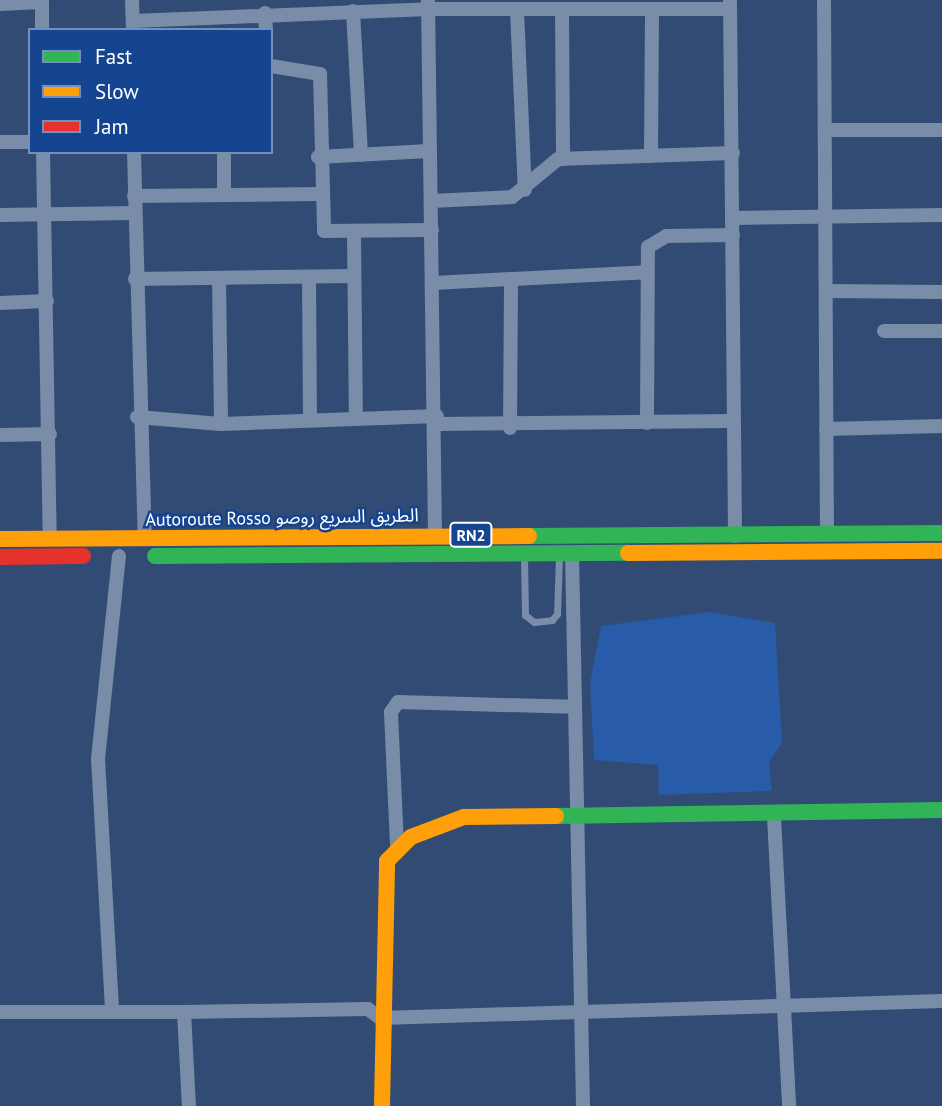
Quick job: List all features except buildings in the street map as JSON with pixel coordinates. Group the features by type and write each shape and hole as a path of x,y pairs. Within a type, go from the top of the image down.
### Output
{"main road":[{"name":"Autoroute Rosso الطريق السريع روصو","path":"0,539 942,533"},
{"name":"Autoroute Rosso الطريق السريع روصو","path":"0,557 942,551"},
{"path":"382,1106 380,1018 387,862 397,845 464,817 774,817 942,810"}],"street":[{"path":"132,0 133,25 221,23 265,13 353,11 428,4 562,11 652,10 730,4 735,536"},
{"path":"824,0 827,535"},
{"path":"0,4 42,1 42,28"},
{"path":"428,4 429,150 437,420 435,535"},
{"path":"517,10 525,190"},
{"path":"651,156 652,10"},
{"path":"353,11 361,155"},
{"path":"562,11 562,159"},
{"path":"265,13 266,28"},
{"path":"273,66 319,71 318,157 324,231 354,234 432,230"},
{"path":"825,130 942,130"},
{"path":"0,142 28,142"},
{"path":"318,157 429,150"},
{"path":"431,201 495,200 525,190 546,164 562,159 733,153"},
{"path":"43,154 50,539"},
{"path":"134,154 137,417 145,539"},
{"path":"224,154 224,195"},
{"path":"134,196 320,194"},
{"path":"0,215 134,213"},
{"path":"734,218 942,215"},
{"path":"354,234 356,417"},
{"path":"647,424 647,272 653,240 733,235"},
{"path":"433,283 647,272"},
{"path":"135,279 353,276"},
{"path":"309,277 310,417"},
{"path":"219,278 221,424"},
{"path":"510,428 511,279"},
{"path":"826,290 942,292"},
{"path":"0,303 47,301"},
{"path":"884,331 942,331"},
{"path":"137,417 221,424 310,417 356,417 437,420 510,428 733,421"},
{"path":"826,429 942,426"},
{"path":"0,435 50,434"},
{"path":"565,553 583,1106"},
{"path":"111,1009 98,759 119,556"},
{"path":"397,845 391,712 397,702 572,707"},
{"path":"774,817 789,1106"},
{"path":"0,1012 368,1009 380,1018 783,1010 942,1001"},
{"path":"184,1012 189,1106"}],"lane":[{"path":"524,553 525,615 544,622 552,620 560,603 565,553"}],"shaded area":[{"path":"710,612 775,623 782,743 769,762 772,791 659,795 658,765 594,760 590,683 601,626"}],"traffic: fast":[{"path":"529,536 942,533"},
{"path":"155,556 628,553"},
{"path":"556,816 942,810"}],"traffic: slow":[{"path":"0,539 529,536"},
{"path":"628,553 942,551"},
{"path":"382,1106 387,861 411,837 464,817 556,816"}],"traffic: jam":[{"path":"0,557 83,556"}]}
